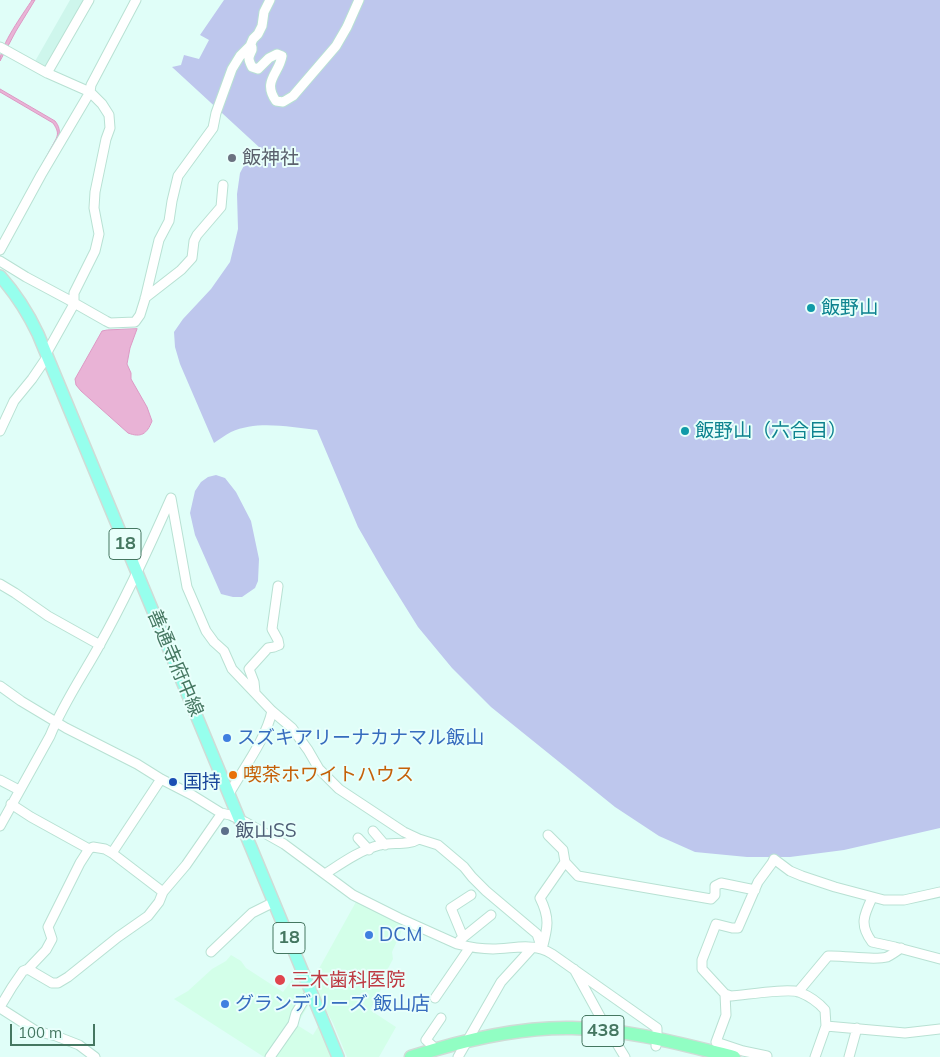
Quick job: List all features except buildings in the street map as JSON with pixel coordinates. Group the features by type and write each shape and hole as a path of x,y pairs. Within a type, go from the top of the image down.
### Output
{"highway":[{"name":"438","path":"411,1057 462,1049 522,1031 572,1028 739,1055"},
{"name":"438","path":"657,1042 700,1057"}],"main road":[{"name":"善通寺府中線","path":"0,276 12,289 26,310 47,355 338,1057"}],"street":[{"path":"47,73 89,0"},
{"path":"0,250 90,92 91,85 136,0"},
{"path":"0,261 110,323 135,322 140,315 145,299 159,240 169,221 178,176 213,128 232,69 258,34 262,26 264,12 270,0"},
{"path":"250,46 252,50 248,57 252,67 258,69 276,54 282,56 281,63 272,79 270,87 271,94 276,101 283,102 293,96 336,46 359,0"},
{"path":"0,431 14,401 32,379 47,355 74,304 74,293 95,251 99,234 94,208 95,192 110,128 109,116 102,104 90,92 47,73 3,49"},
{"path":"145,299 181,270 192,258 194,241 197,235 221,207 223,185"},
{"path":"0,826 100,645 137,573 171,498 191,599 206,631 224,651 232,669 272,711 292,728 319,769 340,789 404,832 438,845 451,855 486,891 537,934 537,948"},
{"path":"0,584 48,616 100,645"},
{"path":"255,692 254,682 249,670 268,648 274,648 279,645 272,629 278,586"},
{"path":"0,686 56,722 192,794 221,813 239,819 284,844 353,895 399,918 459,940 470,947 493,949 537,948 552,954 657,1028 657,1042"},
{"path":"228,794 254,754 272,711"},
{"path":"112,853 161,779"},
{"path":"0,780 19,790"},
{"path":"11,804 88,849"},
{"path":"28,969 52,983 58,983 148,916 160,902 163,892 186,865 221,813"},
{"path":"372,830 385,845"},
{"path":"548,835 563,850 565,862 578,876 711,899 715,895 715,886 721,882 755,890"},
{"path":"358,838 369,850"},
{"path":"325,874 348,859 380,845 412,843 419,839"},
{"path":"0,1021 2,1009 12,987 23,971 28,969 46,950 52,939 48,926 88,849 100,848 112,853 163,892"},
{"path":"816,1057 826,1026 826,1010 820,1005 798,992 784,991 731,996 725,994 702,969 702,960 716,924 738,928 758,882 774,859 790,871 802,876 872,898 904,900 940,892"},
{"path":"462,1049 501,982 537,948 547,931 546,909 540,898 565,862"},
{"path":"459,940 451,908 471,895"},
{"path":"872,898 864,918 866,934 872,942 940,959"},
{"path":"211,952 252,913 274,902"},
{"path":"459,940 491,915"},
{"path":"435,998 470,947"},
{"path":"798,992 828,956 871,958 887,956 901,948"},
{"path":"574,969 610,1035 625,1057"},
{"path":"270,1057 292,1024 304,1000 312,993"},
{"path":"725,994 726,1015 716,1042 739,1055 766,1056"},
{"path":"2,1009 36,1032 56,1036 79,1045 95,1057"},
{"path":"437,1053 426,1040 441,1018"},
{"path":"826,1026 905,1033 940,1029"},
{"path":"849,1057 857,1028"}],"shaded area":[{"path":"32,0 35,0 0,61 8,38"},
{"path":"70,0 87,0 47,69 34,63"},
{"path":"224,0 940,0 940,828 844,850 790,857 747,857 695,852 659,836 615,807 491,707 452,668 418,627 358,527 317,430 274,425 252,426 231,432 214,443 180,364 175,347 174,332 183,319 211,289 230,262 238,229 237,194 240,173 247,160 260,148 172,67 181,65 184,55 199,59 209,40 200,35"},
{"path":"0,89 55,121 58,126 59,136 0,244 56,139 57,133 53,123 0,92"},
{"path":"137,329 130,348 127,364 131,373 131,379 147,407 152,421 146,432 140,435 128,433 81,391 76,385 75,379 102,331"},
{"path":"216,475 225,478 236,492 251,521 259,559 258,581 255,588 242,597 221,594 195,535 190,513 195,491 201,482 208,477"},
{"path":"357,900 405,923 392,952 393,959 383,978 386,980 370,1010 396,1027 379,1057 347,1057 333,1023 311,983"},
{"path":"231,955 241,961 246,968 283,992 298,972 310,1002 297,1025 313,1035 319,1025 333,1057 264,1057 174,999 188,991"}],"place":[{"name":"飯神社","path":"232,158"},
{"name":"飯野山","path":"811,308"},
{"name":"飯野山（六合目）","path":"685,431"},
{"name":"スズキアリーナカナマル飯山","path":"227,738"},
{"name":"喫茶ホワイトハウス","path":"233,775"},
{"name":"国持","path":"173,782"},
{"name":"飯山SS","path":"225,831"},
{"name":"DCM","path":"369,935"},
{"name":"三木歯科医院","path":"280,980"},
{"name":"グランデリーズ 飯山店","path":"225,1004"}]}
